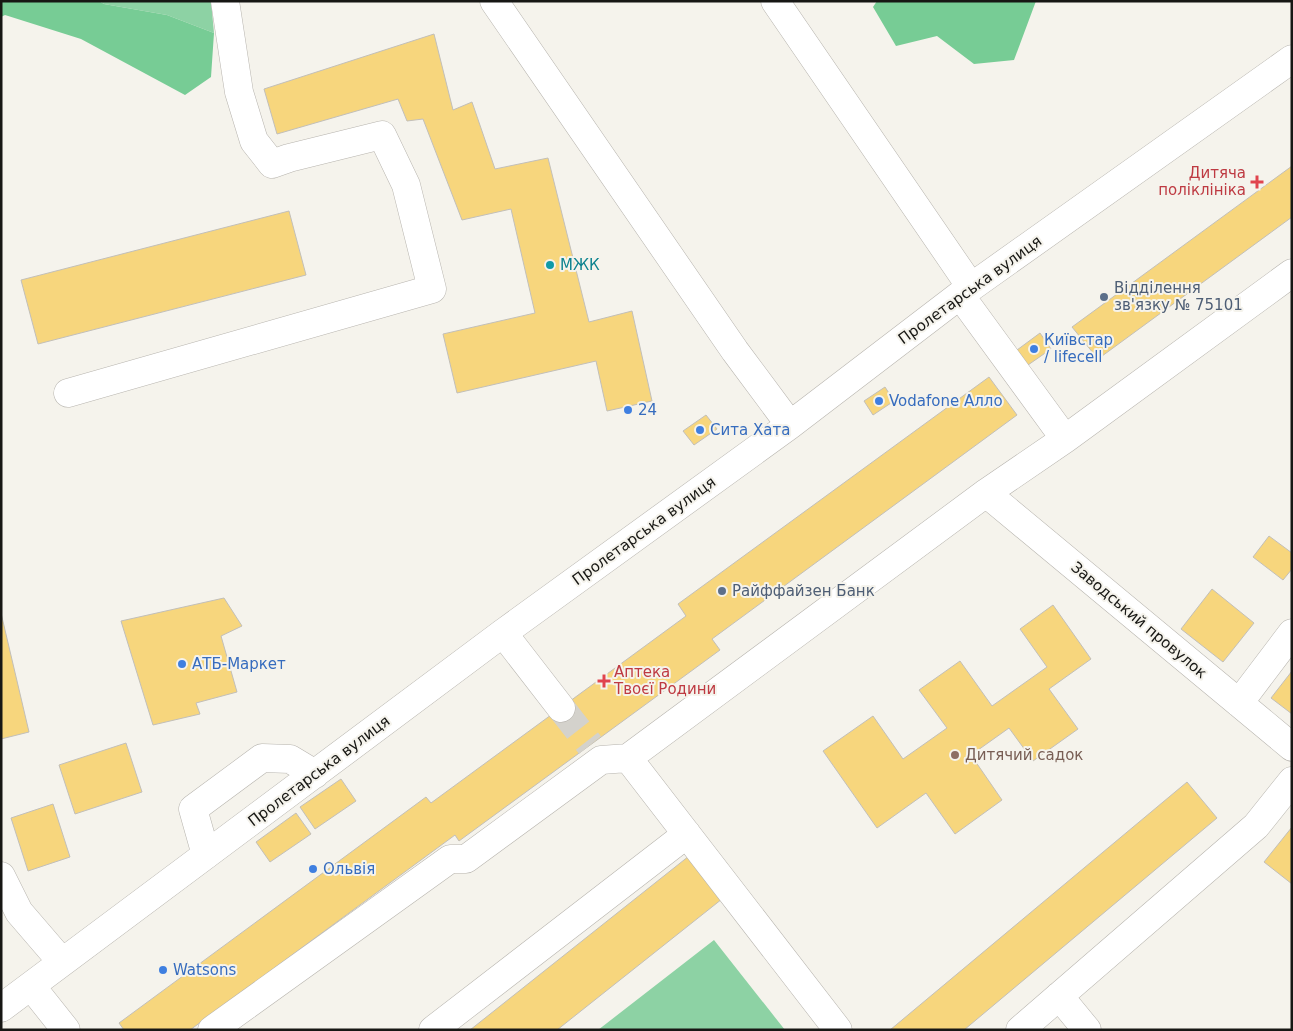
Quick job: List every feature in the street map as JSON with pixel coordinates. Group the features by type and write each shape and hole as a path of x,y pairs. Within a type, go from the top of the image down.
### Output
{"street":[{"path":"68,393 432,289 406,185 382,135 272,164 254,141 239,92 225,1"},
{"path":"494,1 735,351 790,425"},
{"path":"775,1 965,291 1065,439"},
{"name":"Пролетарська вулиця","path":"1,1008 503,633 790,425 965,291 1292,59"},
{"path":"628,758 986,493 1065,439 1292,273"},
{"name":"Заводський провулок","path":"986,493 1292,747"},
{"path":"503,633 561,708"},
{"path":"1239,703 1292,633"},
{"path":"212,1030 450,859 466,859 595,753 628,758 838,1030"},
{"path":"206,855 193,809 203,801 262,758 290,759 315,774"},
{"path":"1020,1030 1256,826 1292,781"},
{"path":"432,1030 687,834"},
{"path":"1,876 19,912 62,962"},
{"path":"31,986 66,1030"},
{"path":"1059,996 1086,1030"}],"green space":[{"path":"1,1 99,1 104,4 167,15 214,33 211,77 185,95 81,39 5,15 1,17"},
{"path":"99,1 211,1 214,33 167,15 104,4"},
{"path":"877,1 1036,1 1014,60 974,64 937,36 896,46 873,7"},
{"path":"714,940 785,1030 598,1030"}],"building":[{"name":"МЖК","path":"434,34 453,110 472,102 495,169 548,158 589,322 632,311 652,401 607,411 596,361 457,393 443,334 535,313 511,209 462,220 423,119 407,121 398,99 277,134 264,89"},
{"path":"1292,166 1292,217 1098,359 1072,327"},
{"path":"289,211 306,275 38,344 21,280"},
{"name":"Київстар / lifecell","path":"1040,333 1051,349 1028,365 1017,350"},
{"path":"989,377 1017,415 712,639 720,650 459,841 455,835 190,1030 124,1030 119,1023 426,797 431,803 686,616 678,604"},
{"name":"Vodafone Алло","path":"885,387 894,401 873,415 864,401"},
{"name":"Сита Хата","path":"706,415 717,429 694,445 683,431"},
{"path":"1269,536 1292,553 1292,569 1283,580 1253,557"},
{"path":"1212,589 1254,623 1223,662 1181,629"},
{"name":"АТБ-Маркет","path":"224,598 242,626 221,636 237,692 196,703 200,714 153,725 121,621"},
{"path":"1053,605 1091,659 1049,689 1078,729 1033,761 1009,728 971,755 1002,800 955,834 926,793 877,828 823,751 873,716 903,759 947,728 919,690 960,661 992,706 1047,667 1020,629"},
{"path":"1,613 29,732 1,739"},
{"path":"1292,671 1292,714 1271,698"},
{"path":"126,743 142,792 75,814 59,765"},
{"path":"341,779 356,801 315,829 300,807"},
{"path":"1187,782 1217,818 964,1030 890,1030"},
{"path":"53,804 70,857 28,871 11,818"},
{"path":"296,813 311,834 270,862 256,842"},
{"path":"1292,827 1292,884 1264,862"},
{"path":"689,856 722,899 557,1030 470,1030"}],"tunnel":[{"path":"561,708 590,745"}],"place":[{"name":"Дитяча поліклініка","path":"1257,182"},
{"name":"МЖК","path":"550,265"},
{"name":"Відділення зв'язку № 75101","path":"1104,297"},
{"name":"Київстар / lifecell","path":"1034,349"},
{"name":"Vodafone Алло","path":"879,401"},
{"name":"24","path":"628,410"},
{"name":"Сита Хата","path":"700,430"},
{"name":"Райффайзен Банк","path":"722,591"},
{"name":"АТБ-Маркет","path":"182,664"},
{"name":"Аптека Твоєї Родини","path":"604,681"},
{"name":"Дитячий садок","path":"955,755"},
{"name":"Ольвія","path":"313,869"},
{"name":"Watsons","path":"163,970"}]}
